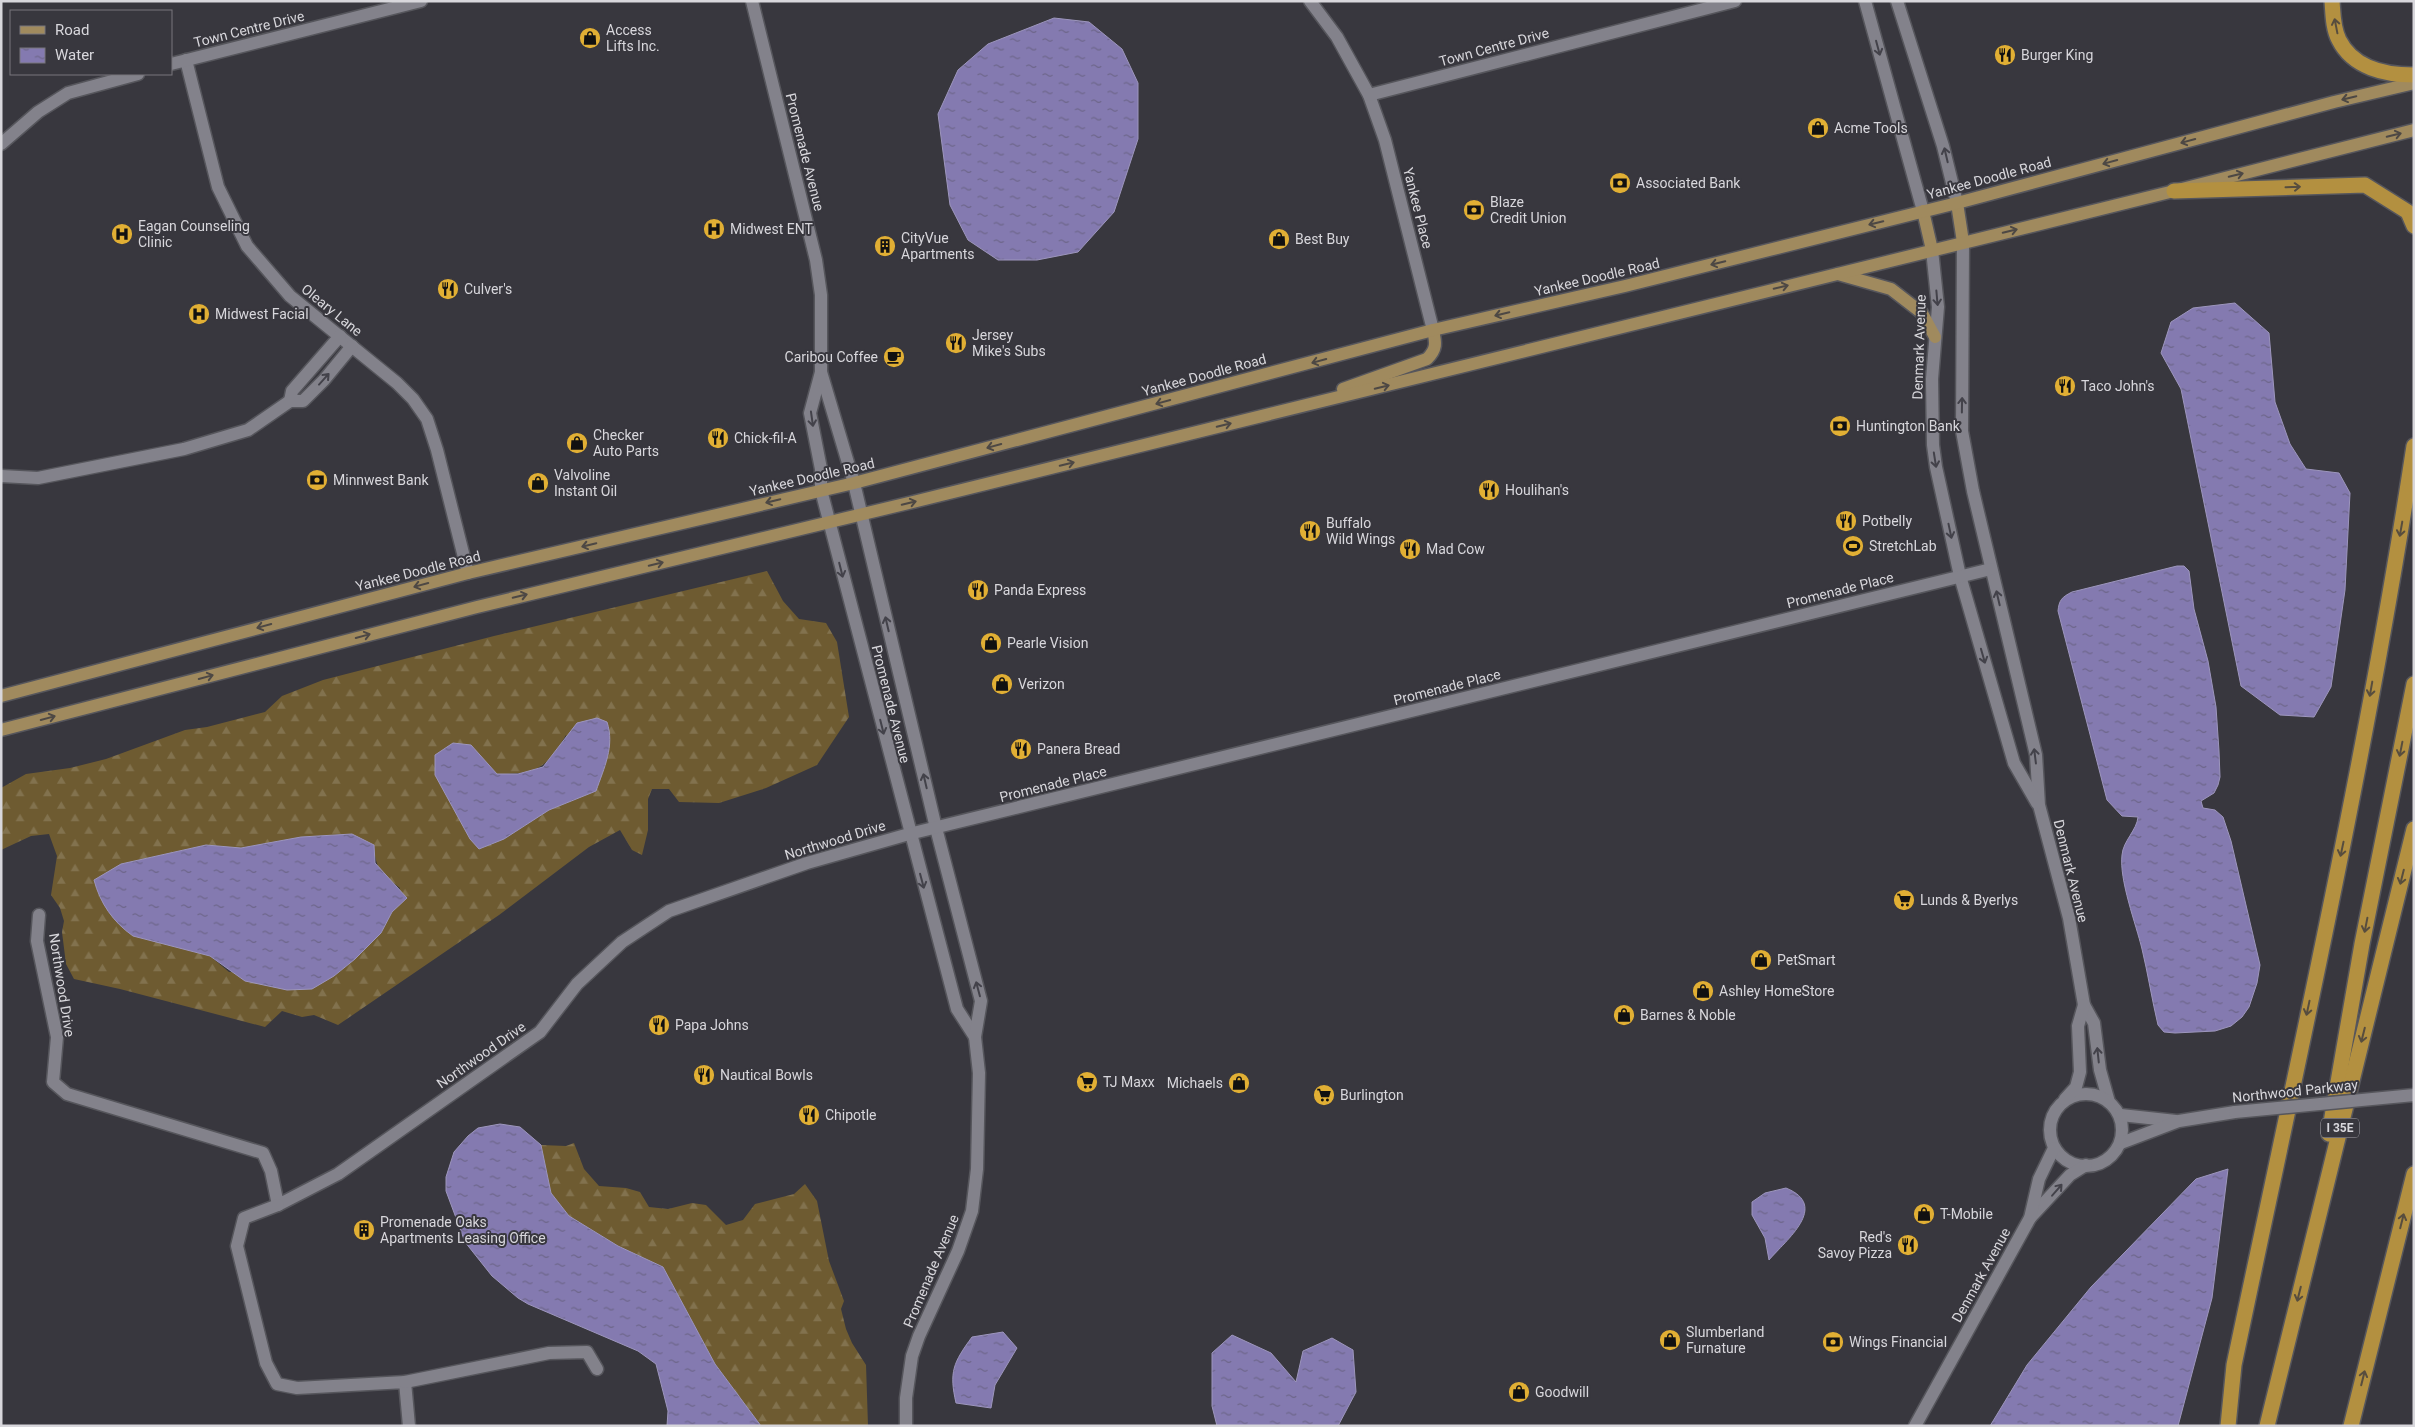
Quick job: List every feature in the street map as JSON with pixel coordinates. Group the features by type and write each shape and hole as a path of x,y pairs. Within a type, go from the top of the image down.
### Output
{"highway":[{"path":"2332,1 2337,35 2348,51 2373,70 2395,75 2414,74"},
{"path":"2174,191 2365,185 2408,212 2414,226"},
{"path":"2228,1426 2234,1365 2344,839 2402,527 2414,446"},
{"path":"2307,1262 2362,944 2414,684"},
{"name":"I 35E","path":"2267,1426 2414,830"},
{"path":"2351,1426 2414,1174"}],"main road":[{"name":"Yankee Doodle Road","path":"1,696 468,573 854,483 1433,330 1625,286 1957,203 2334,102 2414,83"},
{"path":"1,730 468,609 861,515 2414,130"},
{"name":"Denmark Avenue","path":"1957,203 1963,242"},
{"name":"Denmark Avenue","path":"1923,211 1932,250"},
{"path":"1835,274 1891,289 1922,313 1936,337"},
{"path":"1270,414 1428,359 1434,352 1436,343 1433,330"}],"street":[{"name":"Town Centre Drive","path":"172,64 421,1"},
{"name":"Promenade Avenue","path":"752,1 816,260 820,295 821,372 810,413 821,469 821,490 956,1009 975,1037"},
{"path":"1310,1 1337,36 1369,95"},
{"name":"Town Centre Drive","path":"1369,95 1735,1"},
{"name":"Denmark Avenue","path":"1866,1 1923,211"},
{"name":"Denmark Avenue","path":"1897,1 1944,146 1957,203"},
{"name":"Oleary Lane","path":"186,60 218,187 247,246 290,296 413,398 427,419 437,450 468,573"},
{"path":"1,144 38,112 68,94 134,75"},
{"name":"Yankee Place","path":"1369,95 1385,140 1433,330"},
{"name":"Denmark Avenue","path":"1963,242 1962,431 1972,491 2036,755 2039,805 2069,918 2084,1005 2094,1023 2100,1070 2109,1102"},
{"name":"Denmark Avenue","path":"1932,250 1938,307 1932,379 1933,445 1960,576 2014,763 2039,805"},
{"path":"290,402 292,391 340,336"},
{"path":"1,476 38,478 184,449 248,430 290,402 302,401 324,380 352,346"},
{"name":"Promenade Avenue","path":"821,372 854,483 936,828 981,1001 975,1037 979,1073 975,1197 966,1231 919,1336 912,1356 906,1398 906,1426"},
{"name":"Promenade Place","path":"909,834 1991,569"},
{"name":"Northwood Drive","path":"405,1382 297,1388 277,1384 266,1363 237,1246 244,1218 278,1205 338,1174 540,1032 577,984 622,942 669,911 807,863 909,834"},
{"name":"Northwood Drive","path":"39,915 37,941 57,1037 53,1082 67,1094 263,1153 271,1171 278,1205"},
{"name":"Denmark Avenue","path":"2064,1100 2076,1087 2080,1072 2078,1026 2084,1005"},
{"path":"2085,1092 2105,1097 2109,1102 2121,1115 2121,1143 2105,1162 2079,1166 2061,1157 2051,1141 2051,1118 2064,1100 2085,1092"},
{"name":"Northwood Parkway","path":"2121,1143 2179,1121 2235,1112 2414,1095"},
{"name":"Northwood Parkway","path":"2121,1115 2179,1121"},
{"name":"Denmark Avenue","path":"2030,1218 2039,1179 2054,1148"},
{"name":"Denmark Avenue","path":"1914,1426 2030,1218 2070,1175 2086,1165"},
{"path":"409,1426 405,1382 549,1353 587,1352 597,1368"}],"green space":[{"path":"767,571 783,601 799,619 826,623 837,642 849,717 817,765 766,788 719,803 679,802 669,789 652,789 648,799 648,830 642,855 632,850 620,830 589,847 499,915 338,1025 314,1015 302,1017 282,1011 265,1027 120,989 74,979 66,964 62,932 64,921 60,908 51,895 57,856 49,834 31,836 1,850 1,788 26,774 70,768 106,759 185,730 207,727 265,712 282,696 323,680 494,636","holes":["566,735 596,791 549,810 504,839 479,849 484,760 497,774 531,771 546,762","351,834 374,845 376,860 381,870 388,879 400,888 392,912 381,933 355,959 334,976 229,972 210,956 173,946 121,864 206,845 241,848 301,837"]},
{"path":"574,1143 584,1169 599,1186 626,1188 640,1192 649,1207 668,1209 692,1203 706,1205 726,1225 743,1220 755,1204 794,1194 805,1184 817,1201 829,1261 844,1301 841,1309 846,1329 852,1343 866,1365 868,1426 761,1426 715,1364 663,1267 618,1246 569,1216 551,1193 541,1145 566,1146"}],"water":[{"path":"1054,18 1089,22 1122,49 1138,83 1138,139 1114,212 1078,252 1037,260 998,260 968,240 950,205 938,114 958,70 988,44"},
{"path":"2235,303 2269,333 2275,402 2290,444 2306,469 2339,473 2350,493 2345,590 2331,687 2314,717 2280,715 2241,686 2181,389 2161,353 2171,322 2193,308"},
{"path":"2177,566 2184,566 2189,571 2194,609 2208,661 2216,707 2220,777 2214,793 2201,801 2203,808 2215,810 2223,817 2231,841 2260,965 2257,983 2249,1007 2242,1017 2231,1026 2215,1031 2175,1033 2164,1032 2158,1025 2142,949 2123,877 2123,850 2138,817 2122,816 2107,800 2058,611 2062,599 2072,592"},
{"path":"597,718 607,722 610,740 608,757 596,791 549,810 504,839 479,849 470,839 435,775 435,755 453,743 471,745 497,774 518,774 543,767 577,723"},
{"path":"352,834 374,845 375,863 407,898 392,912 381,933 355,959 334,976 312,989 287,990 245,981 210,956 133,936 119,925 108,911 94,880 121,864 206,845 241,848 301,837"},
{"path":"500,1124 520,1127 541,1145 551,1193 569,1216 618,1246 663,1267 715,1364 761,1426 667,1426 668,1411 656,1364 638,1351 528,1304 492,1276 465,1242 446,1191 446,1177 454,1152 468,1136 478,1128"},
{"path":"2228,1169 2212,1298 2178,1426 1990,1426 2027,1365 2091,1287 2196,1179"},
{"path":"1786,1188 1799,1195 1804,1204 1804,1213 1793,1233 1769,1260 1765,1238 1752,1215 1752,1202 1765,1193"},
{"path":"1003,1332 1017,1348 995,1385 991,1408 956,1403 953,1383 954,1368 966,1346 972,1337"},
{"path":"1232,1335 1271,1353 1296,1382 1303,1351 1332,1338 1353,1350 1356,1392 1338,1426 1217,1426 1212,1406 1212,1353"}],"place":[{"name":"Access Lifts Inc.","path":"590,38"},
{"name":"Burger King","path":"2005,55"},
{"name":"Acme Tools","path":"1818,128"},
{"name":"Associated Bank","path":"1620,183"},
{"name":"Blaze Credit Union","path":"1474,210"},
{"name":"Midwest ENT","path":"714,229"},
{"name":"Eagan Counseling Clinic","path":"122,234"},
{"name":"Best Buy","path":"1279,239"},
{"name":"CityVue Apartments","path":"885,246"},
{"name":"Culver's","path":"448,289"},
{"name":"Midwest Facial","path":"199,314"},
{"name":"Jersey Mike's Subs","path":"956,343"},
{"name":"Caribou Coffee","path":"894,357"},
{"name":"Taco John's","path":"2065,386"},
{"name":"Huntington Bank","path":"1840,426"},
{"name":"Chick-fil-A","path":"718,438"},
{"name":"Checker Auto Parts","path":"577,443"},
{"name":"Minnwest Bank","path":"317,480"},
{"name":"Valvoline Instant Oil","path":"538,483"},
{"name":"Houlihan's","path":"1489,490"},
{"name":"Potbelly","path":"1846,521"},
{"name":"Buffalo Wild Wings","path":"1310,531"},
{"name":"StretchLab","path":"1853,546"},
{"name":"Mad Cow","path":"1410,549"},
{"name":"Panda Express","path":"978,590"},
{"name":"Pearle Vision","path":"991,643"},
{"name":"Verizon","path":"1002,684"},
{"name":"Panera Bread","path":"1021,749"},
{"name":"Lunds & Byerlys","path":"1904,900"},
{"name":"PetSmart","path":"1761,960"},
{"name":"Ashley HomeStore","path":"1703,991"},
{"name":"Barnes & Noble","path":"1624,1015"},
{"name":"Papa Johns","path":"659,1025"},
{"name":"Nautical Bowls","path":"704,1075"},
{"name":"TJ Maxx","path":"1087,1082"},
{"name":"Michaels","path":"1239,1083"},
{"name":"Burlington","path":"1324,1095"},
{"name":"Chipotle","path":"809,1115"},
{"name":"T-Mobile","path":"1924,1214"},
{"name":"Promenade Oaks Apartments Leasing Office","path":"364,1230"},
{"name":"Red's Savoy Pizza","path":"1908,1245"},
{"name":"Slumberland Furnature","path":"1670,1340"},
{"name":"Wings Financial","path":"1833,1342"},
{"name":"Goodwill","path":"1519,1392"}]}
